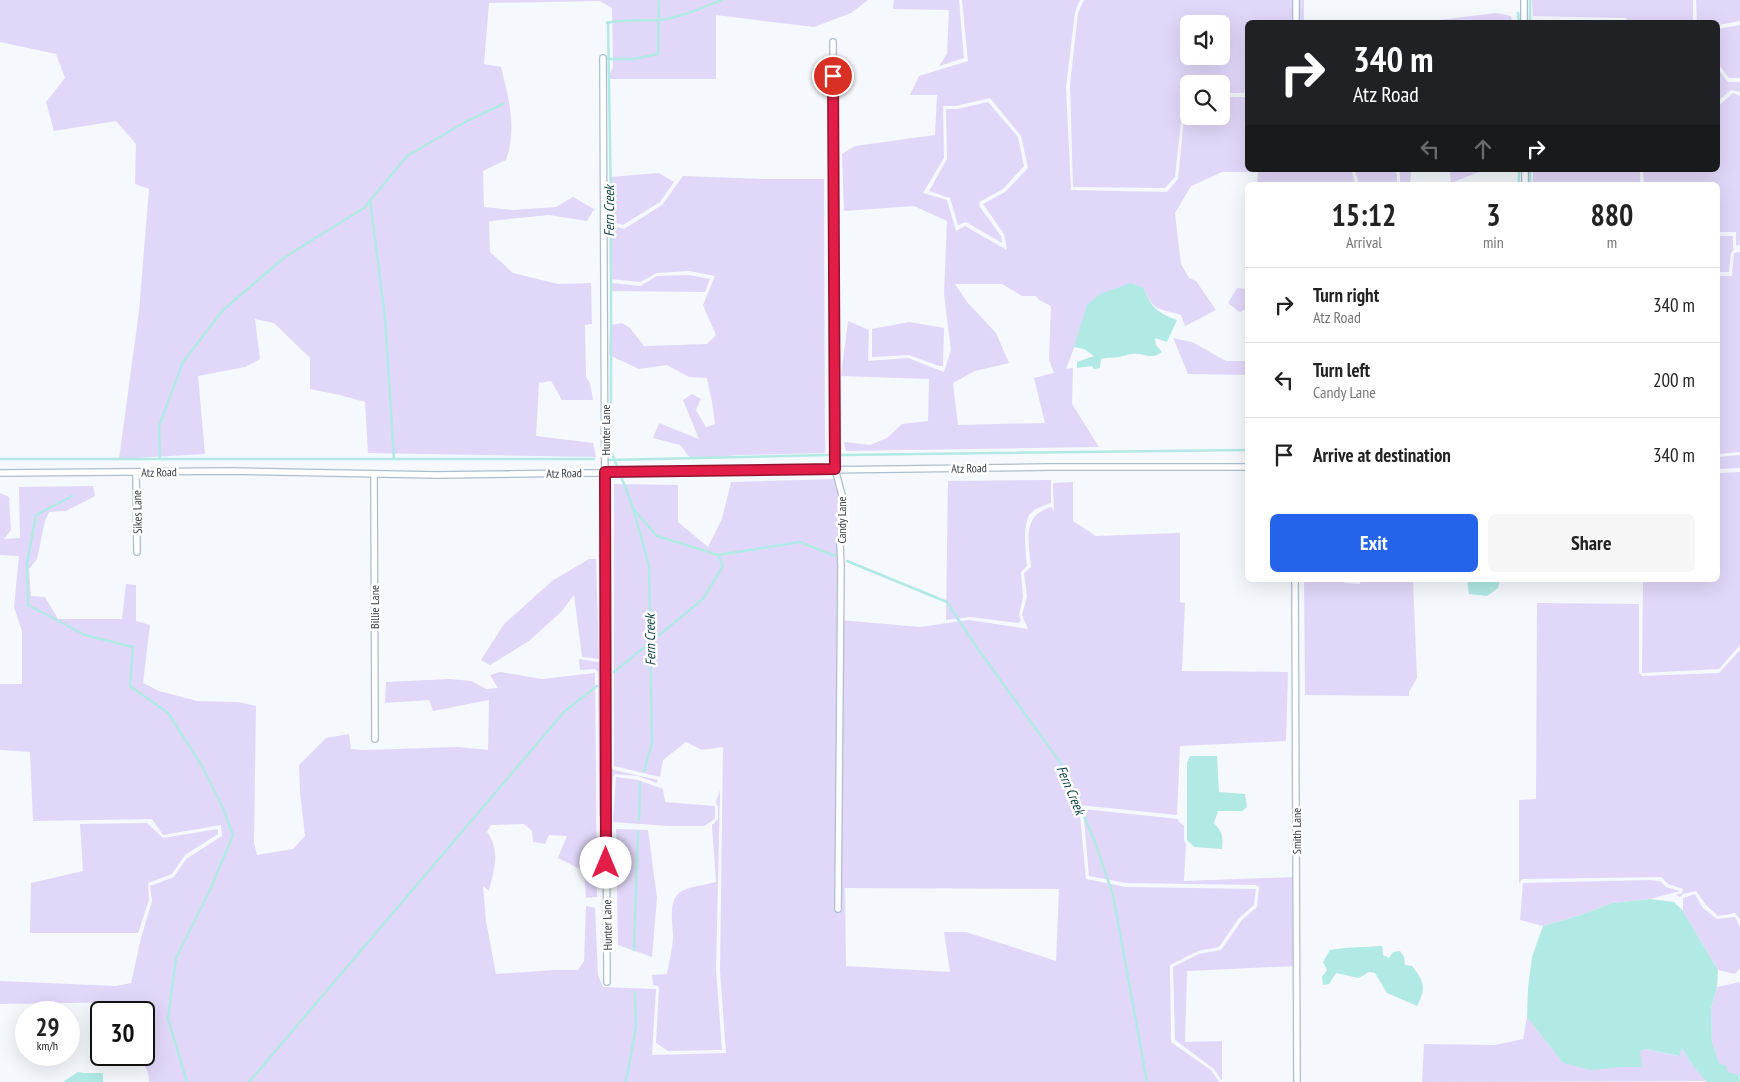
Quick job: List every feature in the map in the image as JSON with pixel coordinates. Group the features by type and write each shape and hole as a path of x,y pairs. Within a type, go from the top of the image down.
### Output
{"street":[{"path":"1296,0 1296,20"},
{"path":"1524,0 1524,20"},
{"name":"Candy Lane","path":"833,42 835,469 842,495 843,518 840,544 838,909"},
{"name":"Hunter Lane","path":"603,58 608,982"},
{"name":"Atz Road","path":"0,473 230,472 374,475 1245,466"},
{"name":"Sikes Lane","path":"136,472 137,552"},
{"name":"Billie Lane","path":"374,475 375,740"},
{"name":"Smith Lane","path":"1295,582 1297,1082"}],"shaded area":[{"path":"0,0 868,0 851,13 814,27 716,15 716,79 608,79 613,67 612,8 600,1 489,3 484,64 501,67 511,114 511,136 506,160 483,171 484,207 512,210 556,207 573,197 594,209 587,221 549,215 489,221 490,252 513,273 558,284 591,283 592,324 585,325 586,377 590,383 593,400 562,400 551,381 539,383 536,436 593,443 596,457 368,453 365,402 310,389 310,358 274,323 255,319 260,359 245,367 198,376 205,454 119,459 139,311 149,189 135,184 136,144 116,121 54,131 46,102 65,78 56,54 0,42"},
{"path":"894,0 959,0 964,58 939,66 947,54 949,10 893,9"},
{"path":"962,0 1080,0 1075,12 1066,87 1071,190 1167,192 1178,179 1183,125 1230,125 1230,97 1245,97 1245,172 1222,172 1191,186 1175,213 1181,264 1189,278 1196,281 1216,310 1185,326 1181,315 1162,310 1154,305 1144,288 1079,335 1066,369 1073,368 1072,404 1099,447 846,451 844,442 870,445 887,438 902,424 928,421 929,379 841,376 848,321 869,330 868,361 908,358 944,372 951,350 944,294 947,221 914,206 844,211 842,154 855,146 935,135 937,95 910,95 919,76 968,61","holes":["990,98 1021,136 1028,168 1005,192 983,204 1004,234 1007,250 965,226 956,231 947,200 923,193 944,158 943,106 956,106","955,284 1002,284 1022,296 1036,296 1039,300 1051,306 1049,359 1054,373 1034,378 1045,423 958,425 953,383 975,371 1009,363 996,333 967,302"]},
{"path":"1084,0 1304,0 1304,20 1245,20 1244,93 1230,93 1230,75 1180,75 1181,125 1175,177 1165,188 1073,187 1070,85 1078,13"},
{"path":"1532,0 1693,0 1693,20 1628,20 1626,18 1533,16"},
{"path":"1696,0 1740,0 1740,21 1720,25 1720,20 1697,20"},
{"path":"1496,13 1511,16 1512,20 1439,20"},
{"path":"1740,25 1740,78 1729,78 1720,66 1720,29"},
{"path":"1720,72 1728,82 1740,82 1740,92 1731,90 1720,99"},
{"path":"1733,93 1740,96 1740,245 1736,246 1736,232 1720,232 1720,182 1644,182 1643,172 1720,172 1720,104"},
{"path":"988,102 1018,137 1024,166 1003,189 979,203 1001,236 1002,243 966,222 958,225 950,198 929,191 947,159 946,109 957,109"},
{"path":"1258,172 1352,172 1354,182 1257,182"},
{"path":"1356,172 1395,172 1397,175 1397,182 1358,182"},
{"path":"1411,172 1410,182 1400,182 1400,173"},
{"path":"1450,172 1479,172 1454,182 1451,182"},
{"path":"1533,172 1640,172 1640,182 1533,182"},
{"path":"659,173 674,182 660,202 623,225 611,222 610,177"},
{"path":"683,176 824,179 825,453 739,455 691,459 680,445 653,438 659,423 699,439 683,400 692,394 701,399 696,410 706,427 715,424 707,378 689,377 667,365 639,369 609,355 610,325 622,323 630,328 644,346 707,344 716,335 703,305 715,276 689,271 657,273 640,282 610,279 609,225 624,229 662,205"},
{"path":"1720,236 1733,236 1734,250 1731,253 1729,272 1720,272"},
{"path":"1740,252 1740,452 1720,454 1720,276 1732,276 1734,253"},
{"path":"689,275 710,279 705,292 611,291 611,283 640,286 657,276"},
{"path":"1131,283 1144,288 1152,305 1165,315 1177,320 1167,342 1155,338 1156,345 1162,352 1154,356 1129,354 1120,357 1103,358 1101,359 1100,368 1094,369 1092,366 1077,368 1077,362 1094,356 1084,349 1074,347 1087,305 1100,294"},
{"path":"1237,288 1245,289 1245,310 1239,312 1228,303"},
{"path":"909,322 944,328 943,366 909,355 872,357 872,329"},
{"path":"1173,338 1192,342 1226,361 1245,361 1245,375 1188,374"},
{"path":"1740,455 1740,468 1720,469 1720,457"},
{"path":"1740,472 1740,645 1719,669 1642,673 1643,582 1720,582 1720,473"},
{"path":"837,479 842,495 840,620 920,627 969,620 1028,629 1022,615 1027,597 1024,573 1031,567 1029,531 1031,523 1041,511 1051,507 1054,511 1053,483 1073,482 1073,521 1096,536 1180,533 1180,602 1185,603 1182,671 1288,672 1286,741 1180,746 1177,815 1079,805 1086,879 1126,887 1256,889 1254,905 1239,918 1219,947 1198,951 1170,965 1171,1042 1212,1071 1219,1082 149,1082 145,1066 155,1066 155,1001 90,1001 90,1003 80,1003 80,1001 15,1001 15,1004 0,1004 0,981 116,986 131,983 152,901 150,886 174,877 186,859 222,836 221,825 163,835 152,819 33,821 30,752 0,750 0,684 22,684 22,631 14,607 19,556 0,555 0,493 9,497 11,530 4,539 20,538 19,487 93,486 95,496 66,511 49,512 45,521 37,559 29,569 31,596 45,597 58,619 122,619 126,584 136,585 136,621 150,625 143,683 159,691 197,701 238,702 256,706 254,843 257,855 293,849 305,836 299,765 326,738 349,734 351,749 363,750 458,747 488,750 489,700 433,711 429,700 385,703 386,682 449,679 472,681 486,689 498,688 490,675 500,672 542,679 595,673 597,897 586,898 584,871 558,858 567,836 549,835 545,844 533,842 532,831 524,824 491,825 487,832 494,846 494,868 489,891 483,886 486,921 496,974 578,970 584,961 586,906 595,908 598,975 603,987 656,989 652,1055 726,1053 720,971 723,747 702,750 686,742 663,760 660,777 614,766 614,484 678,485 678,522 708,547 722,519 731,482","holes":["845,888 1059,889 1056,961 966,932 944,932 950,972 846,966"]},
{"path":"1051,480 1051,503 1039,507 1032,512 1026,525 1027,566 1021,572 1023,597 1019,615 1021,621 1018,623 970,617 946,620 948,481"},
{"path":"611,546 611,767 614,770 658,780 657,783 638,776 615,774 613,777 610,816 599,816 598,672 595,669 580,670 579,659 598,662 602,660 600,558 598,555"},
{"path":"589,559 596,559 599,659 582,657 574,595 561,612 529,641 490,665 481,660 504,624 552,581"},
{"path":"1304,582 1360,584 1360,582 1413,582 1417,678 1409,692 1409,696 1305,695"},
{"path":"1467,582 1500,582 1498,588 1487,596 1469,594"},
{"path":"1537,603 1639,604 1639,672 1642,676 1719,673 1740,650 1740,919 1735,913 1718,916 1706,905 1696,891 1683,894 1680,897 1676,895 1682,893 1683,889 1668,884 1661,877 1523,879 1519,884 1519,800 1536,799"},
{"path":"1190,756 1217,756 1219,792 1245,794 1247,807 1242,811 1218,811 1214,823 1222,835 1222,849 1194,847 1187,840 1187,763"},
{"path":"616,777 638,780 663,789 665,802 715,806 715,819 704,826 668,826 613,822"},
{"path":"720,790 716,970 722,1050 668,1051 656,1043 659,988 653,985 652,975 667,974 673,940 673,905 677,895 690,888 716,882 712,825 718,819 718,806 716,802"},
{"path":"1083,809 1178,819 1184,826 1184,840 1186,844 1184,881 1296,877 1296,966 1187,971 1185,1042 1222,1041 1222,1081 1214,1069 1175,1040 1173,967 1199,954 1221,950 1242,920 1257,907 1259,887 1256,885 1126,883 1089,876"},
{"path":"147,823 163,838 218,829 218,834 185,855 172,874 148,883 149,900 138,933 30,933 31,883 83,871 80,824"},
{"path":"616,829 648,830 657,898 652,957 618,945"},
{"path":"1660,881 1666,887 1680,891 1650,899 1612,903 1581,915 1543,926 1520,920 1523,883"},
{"path":"1695,894 1703,908 1717,919 1735,917 1740,927 1740,968 1735,974 1718,970 1683,911 1683,898"},
{"path":"1650,899 1674,902 1683,911 1718,970 1717,987 1711,1009 1712,1042 1719,1063 1726,1066 1728,1072 1739,1075 1740,1082 1707,1082 1693,1066 1682,1048 1679,1056 1645,1049 1640,1051 1642,1067 1591,1070 1563,1063 1527,1017 1532,957 1543,926 1581,915 1612,903"},
{"path":"1382,946 1383,955 1389,958 1393,952 1400,951 1404,957 1405,965 1412,966 1420,976 1423,990 1417,1006 1387,993 1375,973 1369,972 1359,978 1336,973 1329,984 1323,985 1322,977 1327,970 1323,962 1330,950"},
{"path":"1740,982 1740,1076 1728,1072 1719,1063 1712,1042 1711,1009 1717,987"},
{"path":"1527,1017 1563,1063 1641,1067 1639,1051 1645,1049 1678,1056 1682,1048 1693,1066 1708,1081 1422,1082 1424,1044 1495,1045 1523,1039"},
{"path":"78,1072 103,1073 103,1082 63,1082"}],"waterway":[{"name":"Fern Creek","path":"608,59 634,59 658,54 659,0"},
{"path":"607,23 666,19 722,0"},
{"path":"1530,0 1530,20"},
{"path":"1518,13 1519,20"},
{"name":"Fern Creek","path":"608,22 611,205 611,451 617,466"},
{"path":"160,459 159,426 183,362 223,310 285,257 364,208 407,156 467,121 503,104"},
{"path":"1519,172 1519,182"},
{"path":"1530,172 1530,182"},
{"path":"370,200 385,318 394,459"},
{"path":"840,455 1245,450"},
{"path":"609,460 828,455"},
{"path":"0,459 594,459"},
{"name":"Fern Creek","path":"622,479 632,505 649,565 652,744 644,771"},
{"path":"72,496 36,515 27,563 28,605 85,635 133,647 130,686 168,713 202,766 223,808 233,835 209,892 176,958 168,1019 187,1082"},
{"name":"Fern Creek","path":"634,510 657,536 718,555 800,542 835,556"},
{"path":"614,672 703,599 723,566 718,555"},
{"name":"Fern Creek","path":"847,561 947,602 975,645 1065,769 1096,845 1113,895 1147,1082"},
{"path":"249,1082 564,712 597,686"},
{"name":"Fern Creek","path":"639,820 640,783"},
{"name":"Fern Creek","path":"634,950 638,832"},
{"name":"Fern Creek","path":"626,1082 636,1027 635,992"}],"route":[{"path":"606,863 605,472 835,469 833,76"}]}
